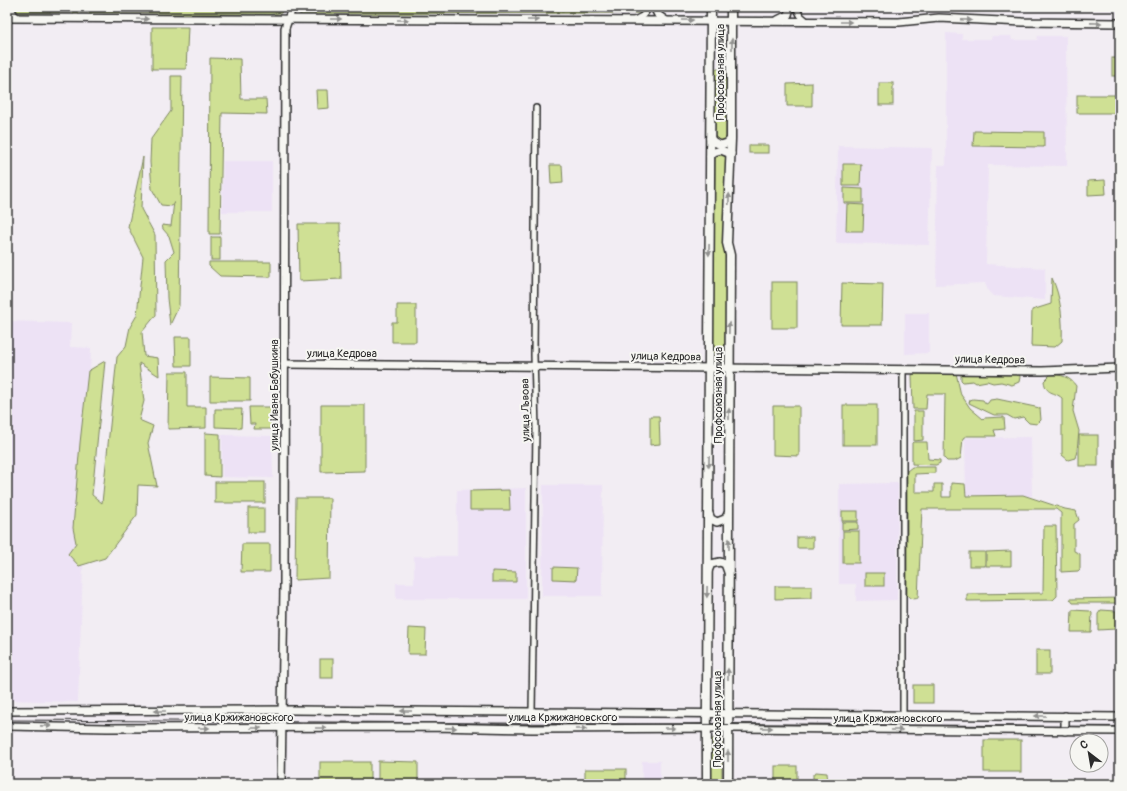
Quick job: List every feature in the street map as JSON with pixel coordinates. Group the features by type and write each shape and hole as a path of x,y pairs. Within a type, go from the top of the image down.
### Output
{"main road":[{"name":"Профсоюзная улица","path":"707,784 711,7"},
{"name":"Профсоюзная улица","path":"728,784 728,367 730,255 727,243 731,139 731,7"}],"street":[{"path":"11,7 14,14 19,18"},
{"name":"улица Ивана Бабушкина","path":"282,784 285,28 291,7"},
{"path":"633,20 642,17 647,12 648,7"},
{"path":"654,7 658,15 666,20"},
{"path":"776,21 788,15 790,7"},
{"path":"796,7 800,15 807,21"},
{"path":"7,18 899,22 939,18 1023,22 1120,23"},
{"name":"улица Львова","path":"532,712 536,430 534,367 536,108"},
{"path":"710,138 714,142 721,145 727,143 731,139"},
{"path":"710,156 714,152 721,150 730,154"},
{"name":"улица Кедрова","path":"284,364 1042,371 1120,368"},
{"path":"903,370 903,715"},
{"path":"708,511 710,517 717,522 725,519 729,511"},
{"path":"708,572 711,564 720,562 725,564 728,572"},
{"name":"улица Кржижановского","path":"7,711 283,710 1120,717"},
{"path":"1065,716 1065,731"},
{"name":"улица Кржижановского","path":"7,726 107,728 728,728 1120,731"}],"shaded area":[{"path":"946,33 962,34 962,39 991,39 992,36 1011,36 1012,40 1037,40 1038,36 1066,36 1067,166 988,165 986,264 1045,268 1045,300 993,296 988,291 985,283 936,285 938,165 946,165"},
{"path":"838,146 932,148 929,245 836,243"},
{"path":"223,161 272,161 272,212 222,212"},
{"path":"905,313 929,313 929,353 905,354"},
{"path":"7,321 71,323 70,347 91,348 78,702 7,700"},
{"path":"222,435 272,436 273,478 222,477"},
{"path":"1031,437 1032,496 966,497 965,438"},
{"path":"898,483 897,600 856,601 856,584 839,584 839,484"},
{"path":"543,485 603,485 602,596 542,596"},
{"path":"526,488 526,599 396,599 396,583 414,583 414,556 457,556 457,490"},
{"path":"642,761 660,761 660,784 642,784"}],"green space":[{"path":"17,7 285,7 281,13 270,14 17,12"},
{"path":"295,7 646,7 644,11 638,13 300,14 297,12"},
{"path":"152,27 188,27 186,69 152,69"},
{"path":"210,58 240,59 241,99 266,99 267,114 222,113 220,234 209,234"},
{"path":"1112,58 1120,58 1120,76 1112,76"},
{"path":"715,69 726,69 726,140 723,143 715,139"},
{"path":"171,76 182,76 179,306 170,325 167,298 166,260 174,252 169,236 163,229 162,225 171,226 174,202 172,206 161,205 152,189 150,162 151,139 171,111"},
{"path":"812,83 812,106 787,106 787,84"},
{"path":"879,83 893,83 893,105 879,105"},
{"path":"316,90 328,90 329,108 317,109"},
{"path":"1077,95 1120,95 1120,113 1077,113"},
{"path":"974,131 1044,132 1044,147 973,146"},
{"path":"749,145 768,145 768,153 749,153"},
{"path":"721,154 727,158 725,357 722,361 714,362 715,159"},
{"path":"143,157 141,209 155,235 156,315 142,332 144,356 158,358 159,376 139,363 144,401 139,420 153,426 148,443 157,486 138,485 137,515 105,558 79,566 68,554 76,543 73,528 88,371 105,361 92,495 102,503 117,357 126,346 130,327 137,315 143,257 128,227"},
{"path":"843,164 861,164 860,186 843,186"},
{"path":"550,165 562,165 563,183 551,184"},
{"path":"1105,180 1106,194 1088,195 1088,181"},
{"path":"844,188 863,189 863,203 844,203"},
{"path":"847,204 864,205 863,231 846,231"},
{"path":"298,224 340,224 341,279 299,281"},
{"path":"211,237 220,237 220,260 211,260"},
{"path":"209,262 271,262 271,277 220,276 209,266"},
{"path":"1052,278 1058,293 1061,309 1062,341 1055,347 1031,346 1032,310 1051,304"},
{"path":"772,282 797,282 797,328 772,328"},
{"path":"842,283 883,284 882,325 841,325"},
{"path":"397,305 416,305 416,342 392,342 392,322 397,322"},
{"path":"175,337 191,337 191,366 176,366"},
{"path":"169,372 187,372 187,407 206,407 206,428 168,429"},
{"path":"915,373 956,373 961,395 970,408 983,419 1004,417 1005,429 994,430 996,436 966,436 963,438 961,458 955,461 947,461 944,458 945,394 927,394 926,409 913,409 912,375"},
{"path":"964,373 1014,373 1019,374 1020,377 1019,382 1012,385 1001,382 993,383 987,381 976,383 973,381 963,382 961,380 961,375"},
{"path":"1050,375 1065,377 1071,380 1076,386 1073,411 1079,431 1077,451 1075,458 1068,460 1062,455 1062,398 1048,391 1044,381"},
{"path":"210,377 250,378 250,401 210,401"},
{"path":"997,399 1040,408 1041,420 1037,424 1029,423 1023,417 1014,419 1007,415 994,415 969,403 970,400 983,400 986,404 990,400"},
{"path":"321,405 365,405 365,471 321,472"},
{"path":"843,405 877,405 877,445 843,445"},
{"path":"773,406 799,406 799,456 773,455"},
{"path":"249,407 271,407 272,429 254,429 255,424 250,424"},
{"path":"215,409 242,409 241,428 215,427"},
{"path":"914,411 923,411 923,440 914,441"},
{"path":"650,416 659,416 660,444 650,445"},
{"path":"205,433 220,434 220,477 205,476"},
{"path":"1079,435 1098,435 1098,466 1079,466"},
{"path":"913,442 927,442 928,459 940,460 940,463 936,465 912,464"},
{"path":"912,467 935,467 935,473 915,474 915,492 934,492 934,484 942,484 942,497 951,497 951,483 965,484 966,496 1023,495 1065,509 1076,511 1079,520 1074,524 1074,551 1080,554 1080,569 1078,571 1061,572 1061,513 1056,509 922,509 918,598 913,599 909,597 907,595 907,471"},
{"path":"215,482 265,482 265,503 215,503"},
{"path":"509,490 510,510 470,510 470,491"},
{"path":"296,498 330,498 329,578 295,580"},
{"path":"248,508 264,508 264,532 248,532"},
{"path":"842,511 858,511 858,521 842,521"},
{"path":"842,522 858,522 858,529 842,530"},
{"path":"1044,526 1056,526 1057,596 1053,600 967,601 967,594 1043,593"},
{"path":"843,531 859,531 859,563 843,563"},
{"path":"797,537 813,537 813,548 797,548"},
{"path":"242,544 270,544 270,572 241,572"},
{"path":"1011,551 1011,566 986,566 986,552"},
{"path":"969,552 985,552 985,566 969,566"},
{"path":"553,567 577,568 576,580 553,579"},
{"path":"492,571 516,572 516,582 492,582"},
{"path":"865,573 884,573 884,586 865,586"},
{"path":"775,586 812,586 812,598 775,599"},
{"path":"1120,598 1120,603 1073,603 1070,599"},
{"path":"1072,610 1090,611 1092,613 1091,632 1071,632"},
{"path":"1101,610 1116,611 1116,629 1098,630 1098,614"},
{"path":"409,628 426,629 425,654 408,654"},
{"path":"1036,650 1050,650 1050,674 1036,674"},
{"path":"320,659 333,659 333,678 320,678"},
{"path":"913,685 933,685 933,703 913,703"},
{"path":"711,739 722,739 722,784 711,784"},
{"path":"984,740 1021,740 1021,772 984,772"},
{"path":"378,761 418,762 418,784 378,784"},
{"path":"320,762 370,762 370,784 320,784"},
{"path":"775,766 797,766 797,784 775,784"},
{"path":"585,769 626,769 626,784 585,784"},
{"path":"816,772 827,773 828,784 813,784 813,774"}],"tram line":[{"path":"7,720 1120,727"}]}
